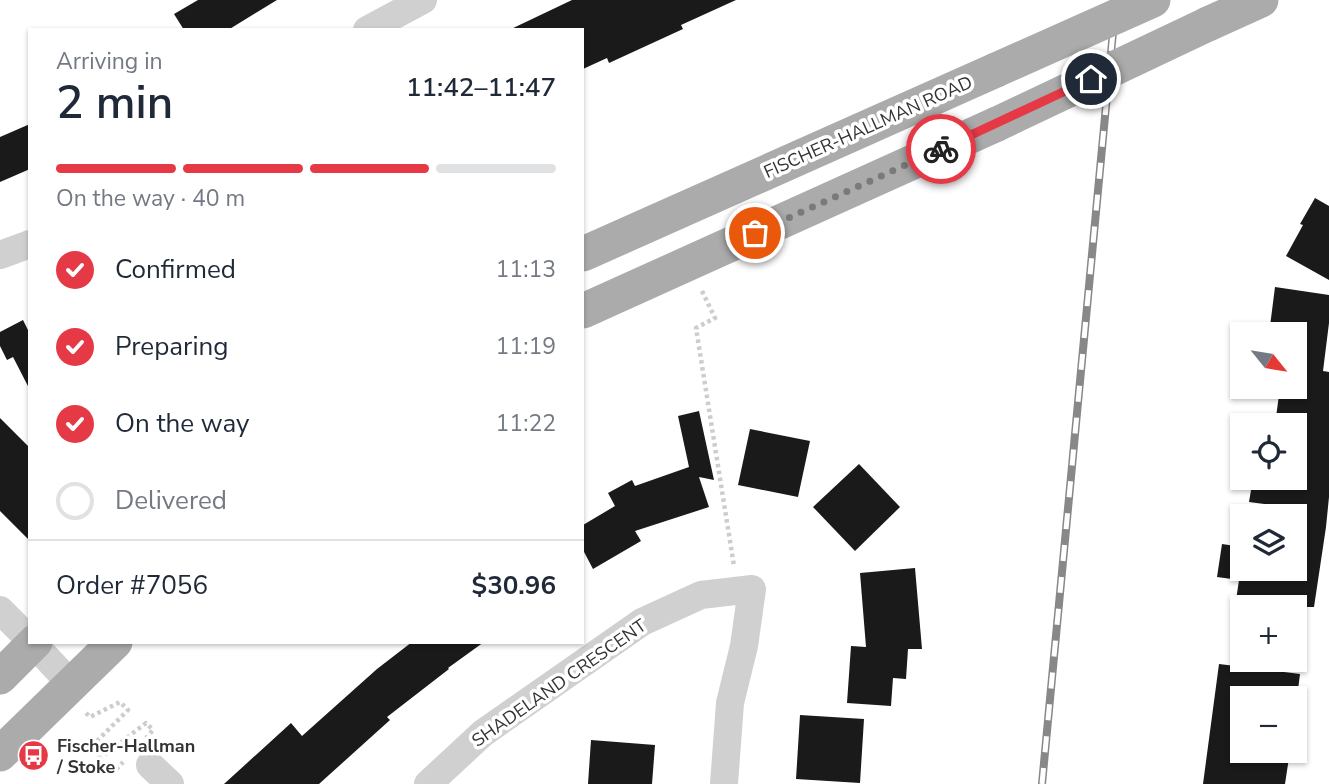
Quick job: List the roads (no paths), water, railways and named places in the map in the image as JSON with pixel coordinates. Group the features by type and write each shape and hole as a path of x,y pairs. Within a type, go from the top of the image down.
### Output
{"main road":[{"name":"FISCHER-HALLMAN ROAD","path":"584,254 1153,0"},
{"path":"584,311 997,124 1261,0"},
{"path":"0,677 31,644"},
{"path":"0,754 78,698 115,644"}],"street":[{"path":"371,28 423,0"},
{"path":"0,255 28,245"},
{"name":"SHADELAND CRESCENT","path":"428,784 483,733 642,622 701,595 752,589 744,646 730,703 724,784"},
{"path":"0,610 28,637"},
{"path":"35,644 78,698"}],"railway":[{"path":"1042,784 1116,0"}],"place":[{"name":"Fischer-Hallman / Stoke","path":"34,756"}]}
